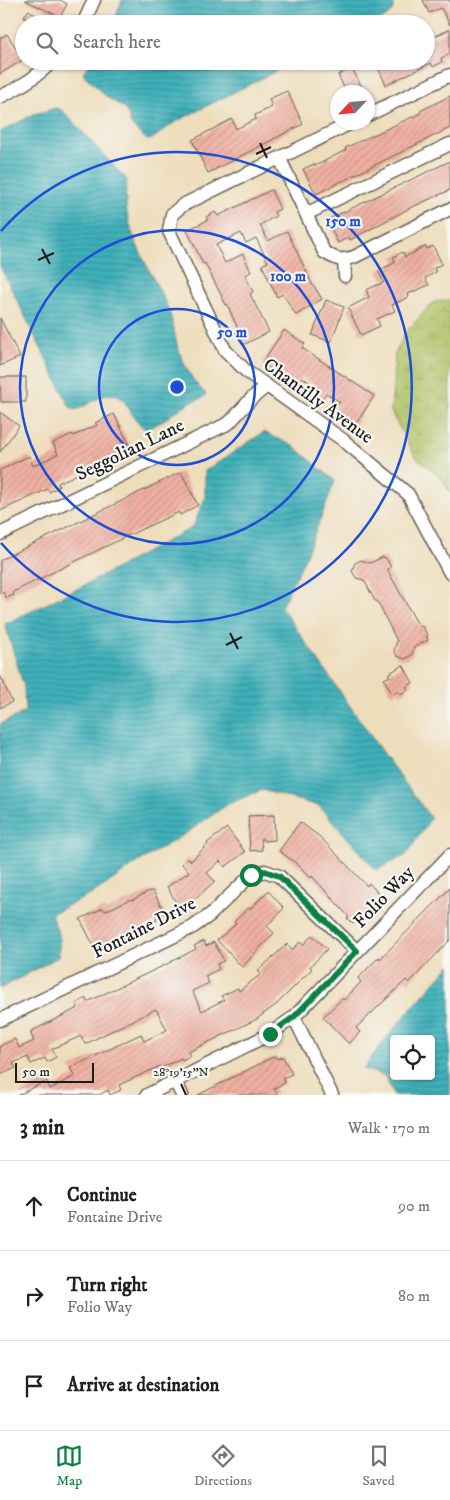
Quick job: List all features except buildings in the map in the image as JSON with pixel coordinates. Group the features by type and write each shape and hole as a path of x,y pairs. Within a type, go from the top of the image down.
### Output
{"street":[{"path":"87,15 94,0"},
{"path":"0,97 45,70"},
{"path":"375,112 450,75"},
{"name":"Chantilly Avenue","path":"337,130 183,205 172,214 169,231 225,350 246,371 343,440 408,494 450,573"},
{"path":"306,214 450,144"},
{"path":"280,159 324,252 336,259 344,260 354,257 450,210"},
{"path":"344,260 345,276"},
{"name":"Seggolian Lane","path":"0,534 229,423 252,398 267,386"},
{"name":"Folio Way","path":"146,1095 270,1034 294,1017 450,855"},
{"name":"Fontaine Drive","path":"0,1020 193,927 210,916 251,875 265,871 279,876 357,951"},
{"path":"294,1017 332,1095"},
{"path":"175,1081 182,1095"}],"green space":[{"path":"450,300 450,493 442,479 415,456 391,412 395,354 405,333 434,302"}],"water":[{"path":"122,0 392,0 394,5 388,15 116,15"},
{"path":"278,70 175,122 152,139 147,140 131,125 128,114 123,107 108,98 84,75 84,71"},
{"path":"56,108 63,111 127,180 127,215 138,248 169,311 177,344 185,365 196,384 206,394 202,398 183,406 157,424 145,429 119,396 109,394 75,410 70,407 0,266 0,132 34,114"},
{"path":"264,432 295,447 335,481 305,558 281,607 384,755 431,818 406,855 376,870 319,806 262,790 228,804 92,894 51,914 60,938 58,957 0,989 0,724 25,712 24,687 5,624 85,585 193,527 205,498 205,471"},
{"path":"450,965 450,1095 394,1095 385,1076 363,1069 394,1028"}],"route":[{"path":"251,875 265,871 279,876 357,951 294,1017 270,1034"}]}
